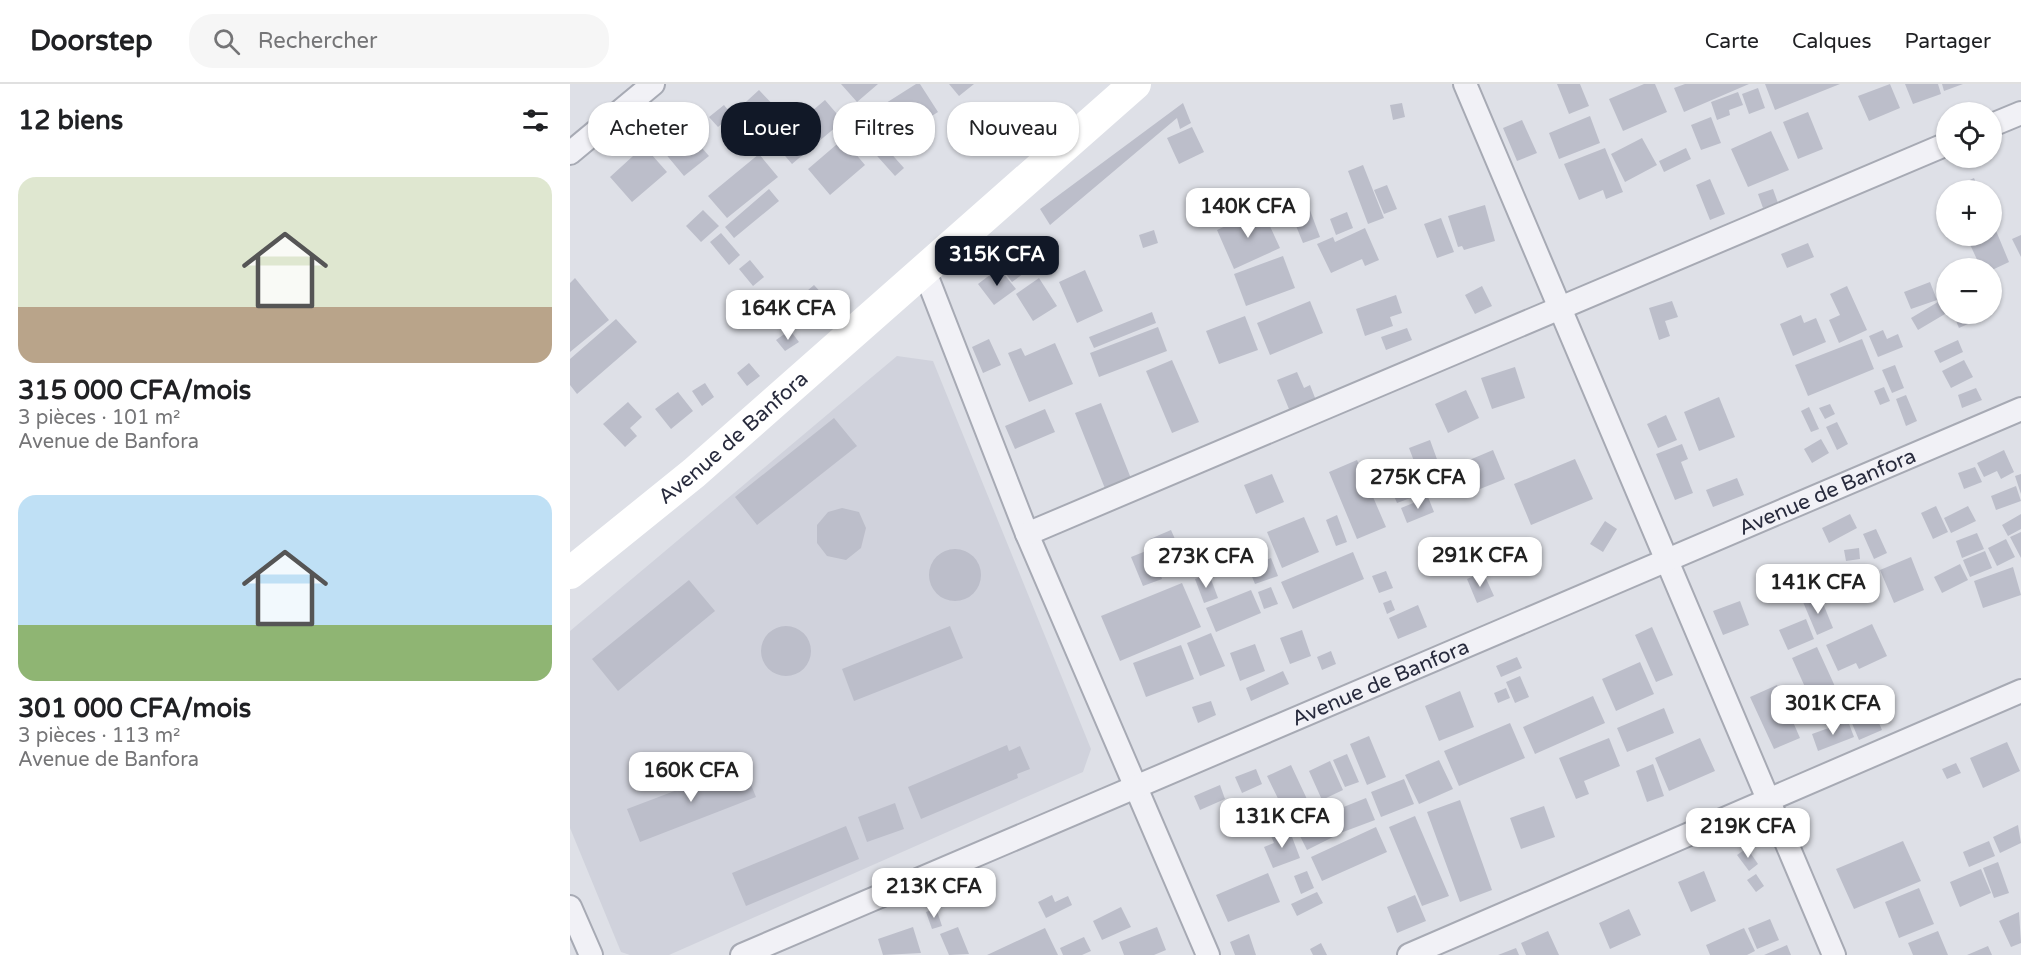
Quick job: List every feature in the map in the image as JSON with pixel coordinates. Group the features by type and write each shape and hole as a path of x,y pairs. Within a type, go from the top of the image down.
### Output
{"main road":[{"name":"Avenue de Banfora","path":"570,573 694,473 925,272 1135,84"}],"street":[{"path":"570,153 653,84"},
{"path":"1465,84 1834,955"},
{"path":"2002,121 2021,113"},
{"path":"1027,534 1936,149"},
{"path":"925,272 1027,534 1208,955"},
{"name":"Avenue de Banfora","path":"742,955 2021,409"},
{"path":"1409,955 2021,691"},
{"path":"570,907 591,955"}],"shaded area":[{"path":"897,356 933,361 1091,749 1083,772 669,955 630,955 621,952 570,828 570,631"}],"building":[{"path":"841,84 878,84 857,102"},
{"path":"916,84 920,84 932,102 888,102"},
{"path":"949,84 974,84 959,96"},
{"path":"1557,84 1580,84 1589,106 1569,114"},
{"path":"1644,84 1655,84 1667,112 1623,131 1609,99"},
{"path":"1685,84 1749,84 1684,112 1674,88"},
{"path":"1765,84 1840,84 1775,110"},
{"path":"1890,84 1900,108 1869,121 1858,96"},
{"path":"1905,84 1938,84 1941,94 1913,104"},
{"path":"1942,84 1963,84 1944,91"},
{"path":"1758,88 1765,108 1749,114 1742,94"},
{"path":"759,90 771,102 746,102"},
{"path":"1738,92 1743,105 1729,110 1730,115 1717,120 1711,102"},
{"path":"825,100 833,109 833,129 821,140 821,103"},
{"path":"1183,103 1191,123 1180,129 1177,118 1050,225 1040,209"},
{"path":"1402,103 1405,117 1393,120 1390,105"},
{"path":"721,107 721,124 718,127 709,117"},
{"path":"1808,112 1823,149 1798,159 1783,122"},
{"path":"1590,116 1600,143 1559,159 1549,133"},
{"path":"1711,117 1721,143 1701,150 1691,125"},
{"path":"1522,120 1537,153 1517,161 1503,128"},
{"path":"1192,127 1204,152 1179,164 1167,138"},
{"path":"1771,131 1789,170 1748,187 1731,149"},
{"path":"1642,138 1657,165 1625,182 1611,154"},
{"path":"833,148 833,156 857,156 865,165 830,195 808,169"},
{"path":"1605,148 1623,192 1606,199 1603,190 1579,200 1564,164"},
{"path":"1686,148 1691,159 1664,172 1659,161"},
{"path":"633,156 653,156 667,172 632,202 610,177"},
{"path":"667,156 709,156 684,176"},
{"path":"757,156 761,156 778,177 727,218 708,196"},
{"path":"785,156 801,156 792,164"},
{"path":"877,156 893,156 904,168 895,176"},
{"path":"1363,165 1384,218 1368,224 1348,171"},
{"path":"1710,179 1725,214 1710,220 1696,185"},
{"path":"1387,185 1397,209 1384,214 1374,190"},
{"path":"769,189 779,201 734,238 725,227"},
{"path":"1773,189 1778,203 1763,208 1758,194"},
{"path":"1308,205 1320,237 1303,243 1290,211"},
{"path":"1485,205 1495,241 1464,250 1462,246 1458,247 1448,216"},
{"path":"1262,209 1280,248 1234,269 1217,230"},
{"path":"703,210 719,226 701,242 686,226"},
{"path":"1347,212 1353,228 1336,235 1330,219"},
{"path":"1441,218 1454,252 1437,258 1424,224"},
{"path":"1365,228 1379,260 1365,266 1362,259 1331,273 1317,244 1333,237 1335,242"},
{"path":"1154,230 1158,243 1143,248 1139,235"},
{"path":"721,233 740,255 729,265 710,242"},
{"path":"2021,235 2021,257 2012,239"},
{"path":"1808,243 1814,257 1787,268 1781,254"},
{"path":"2002,245 2009,262 2002,265 2002,258 1976,258 1971,246"},
{"path":"1026,255 1034,266 1012,282 1000,266 1010,258 1014,263"},
{"path":"1283,256 1295,288 1246,306 1234,274"},
{"path":"750,260 764,277 753,286 739,269"},
{"path":"999,268 1016,289 994,305 978,284"},
{"path":"1085,270 1103,311 1077,323 1059,282"},
{"path":"575,278 609,320 570,352 570,283"},
{"path":"1039,278 1057,306 1033,321 1016,294"},
{"path":"1930,282 1936,300 1911,309 1904,292"},
{"path":"814,285 826,298 805,316 793,303"},
{"path":"1482,286 1492,306 1475,314 1465,295"},
{"path":"1847,286 1867,330 1839,343 1829,320 1840,315 1830,294"},
{"path":"1396,295 1402,313 1390,317 1393,326 1365,336 1356,309"},
{"path":"1310,301 1323,333 1270,355 1257,323"},
{"path":"1672,301 1678,317 1665,321 1670,336 1659,340 1649,308"},
{"path":"1936,303 1936,319 1918,330 1911,318"},
{"path":"1152,312 1156,323 1094,348 1089,337"},
{"path":"1801,315 1804,323 1816,318 1826,342 1793,356 1780,324"},
{"path":"1245,316 1258,350 1219,364 1206,331"},
{"path":"616,319 637,342 577,394 570,385 570,359"},
{"path":"1158,327 1167,351 1099,377 1090,353"},
{"path":"1407,328 1412,340 1386,350 1381,337"},
{"path":"790,330 799,342 785,351 776,340"},
{"path":"1883,330 1887,339 1898,334 1903,347 1878,357 1869,336"},
{"path":"989,339 1001,365 983,373 972,347"},
{"path":"1862,339 1874,369 1808,396 1795,365"},
{"path":"1958,340 1963,352 1940,363 1934,351"},
{"path":"1055,343 1073,384 1029,402 1008,353 1021,348 1025,356"},
{"path":"1172,360 1199,422 1172,433 1146,371"},
{"path":"1964,360 1973,377 1951,388 1942,371"},
{"path":"749,363 760,376 747,386 737,373"},
{"path":"1895,365 1904,388 1892,393 1882,370"},
{"path":"1515,367 1525,398 1492,409 1481,378"},
{"path":"1297,372 1304,388 1310,385 1317,403 1291,414 1277,380"},
{"path":"705,383 714,397 702,406 692,391"},
{"path":"1884,387 1890,401 1880,405 1874,391"},
{"path":"1976,388 1982,400 1962,408 1958,395"},
{"path":"1466,390 1479,418 1448,433 1435,404"},
{"path":"678,392 693,411 671,429 655,409"},
{"path":"1906,395 1917,421 1906,426 1896,399"},
{"path":"1719,397 1735,437 1699,451 1684,412"},
{"path":"628,402 642,417 630,428 637,436 625,447 603,424"},
{"path":"1101,403 1132,481 1106,491 1075,413"},
{"path":"1830,404 1835,414 1825,419 1819,408"},
{"path":"1809,407 1819,429 1811,432 1801,411"},
{"path":"1045,409 1055,432 1015,449 1005,426"},
{"path":"1666,415 1677,440 1658,448 1647,424"},
{"path":"834,418 857,446 757,525 735,497"},
{"path":"1837,422 1848,444 1837,450 1826,427"},
{"path":"1821,439 1829,453 1812,463 1804,449"},
{"path":"1430,440 1438,462 1417,469 1409,448"},
{"path":"1682,444 1688,459 1681,462 1693,493 1675,500 1656,454"},
{"path":"1493,450 1505,479 1460,497 1448,469"},
{"path":"2004,450 2014,472 2001,479 1997,471 1984,477 1977,463"},
{"path":"1575,459 1593,499 1531,525 1514,484"},
{"path":"1357,460 1386,527 1357,539 1329,472"},
{"path":"1975,467 1982,482 1964,489 1958,473"},
{"path":"1272,474 1284,502 1256,514 1244,485"},
{"path":"2021,474 2021,494 2015,476"},
{"path":"1418,478 1424,493 1397,503 1391,489"},
{"path":"1737,478 1744,495 1713,507 1706,490"},
{"path":"2016,486 2021,501 1996,510 1991,496"},
{"path":"1428,497 1434,512 1407,523 1401,508"},
{"path":"1936,506 1948,532 1933,539 1921,513"},
{"path":"1968,506 1976,521 1951,533 1944,518"},
{"path":"842,508 859,512 866,528 861,548 846,560 827,556 817,543 817,525 828,512"},
{"path":"1850,514 1857,528 1829,543 1822,528"},
{"path":"2021,514 2021,529 2008,536 2002,525"},
{"path":"1337,515 1347,542 1336,546 1326,520"},
{"path":"1304,517 1319,552 1282,568 1267,532"},
{"path":"1605,521 1617,529 1603,552 1590,544"},
{"path":"1876,529 1887,553 1874,559 1863,534"},
{"path":"1171,530 1182,555 1161,564 1150,539"},
{"path":"2021,532 2021,558 2010,537"},
{"path":"1977,533 1984,549 1962,558 1956,541"},
{"path":"2006,539 2015,557 1997,566 1988,548"},
{"path":"1859,548 1860,559 1846,561 1844,550"},
{"path":"950,549 960,549 974,556 981,575 974,594 960,601 950,601 940,597 933,590 929,580 929,570 933,560 940,553"},
{"path":"1151,549 1162,579 1143,586 1131,557"},
{"path":"1985,551 1992,568 1970,577 1963,560"},
{"path":"1353,552 1364,579 1293,609 1281,582"},
{"path":"1911,557 1924,590 1894,603 1880,570"},
{"path":"1271,558 1278,576 1255,584 1248,567"},
{"path":"1960,564 1968,580 1942,593 1934,577"},
{"path":"2013,567 2021,595 1983,608 1974,581"},
{"path":"1386,571 1393,588 1379,593 1372,576"},
{"path":"1483,572 1494,596 1477,603 1467,579"},
{"path":"1209,574 1218,598 1204,603 1195,579"},
{"path":"689,580 715,611 618,691 592,659"},
{"path":"1182,583 1201,627 1120,661 1101,616"},
{"path":"1271,587 1278,604 1264,609 1258,592"},
{"path":"1251,590 1261,613 1216,632 1206,608"},
{"path":"1820,596 1833,628 1817,635 1803,602"},
{"path":"1391,600 1395,610 1387,614 1383,603"},
{"path":"1740,601 1749,625 1723,635 1713,611"},
{"path":"1418,605 1427,627 1398,639 1389,618"},
{"path":"1806,619 1814,639 1788,650 1779,630"},
{"path":"1872,624 1887,656 1859,669 1856,663 1838,671 1826,645"},
{"path":"786,626 795,628 806,637 811,651 809,660 800,671 786,676 777,674 766,665 761,651 763,642 772,631"},
{"path":"950,626 963,658 854,701 842,669"},
{"path":"1652,627 1673,675 1656,682 1635,635"},
{"path":"1302,630 1311,656 1290,664 1280,638"},
{"path":"1211,633 1225,666 1200,676 1187,643"},
{"path":"1255,644 1265,671 1240,681 1230,653"},
{"path":"1181,645 1194,679 1146,697 1133,663"},
{"path":"1817,647 1838,693 1813,705 1792,658"},
{"path":"1331,651 1336,664 1322,670 1317,657"},
{"path":"1517,657 1522,668 1501,677 1496,666"},
{"path":"1640,662 1654,694 1616,711 1602,679"},
{"path":"1283,671 1289,684 1251,701 1246,688"},
{"path":"1520,676 1529,697 1515,703 1506,682"},
{"path":"1777,685 1800,738 1774,749 1750,697"},
{"path":"1863,686 1882,730 1859,740 1840,695"},
{"path":"1506,688 1510,698 1498,703 1494,693"},
{"path":"1460,691 1474,727 1439,741 1425,706"},
{"path":"1593,696 1605,723 1535,754 1523,727"},
{"path":"1211,701 1216,715 1198,723 1192,707"},
{"path":"1664,708 1674,733 1627,752 1617,728"},
{"path":"1848,721 1854,737 1818,751 1812,734"},
{"path":"1510,723 1525,758 1459,786 1444,751"},
{"path":"1369,736 1386,777 1367,785 1350,744"},
{"path":"1609,738 1620,766 1584,781 1589,794 1576,799 1559,758"},
{"path":"1700,738 1715,771 1669,791 1655,758"},
{"path":"2007,742 2020,771 1983,788 1970,758"},
{"path":"1007,745 1009,751 1020,746 1030,769 1017,774 1018,778 921,819 908,787"},
{"path":"1347,754 1359,782 1345,787 1333,760"},
{"path":"1439,760 1453,789 1419,804 1405,775"},
{"path":"1330,761 1343,790 1322,800 1309,771"},
{"path":"1956,763 1961,773 1947,779 1942,769"},
{"path":"1653,764 1664,796 1647,802 1636,771"},
{"path":"743,765 756,797 640,842 627,809"},
{"path":"1291,765 1313,812 1290,823 1267,776"},
{"path":"1256,769 1262,784 1242,793 1235,777"},
{"path":"1404,779 1414,804 1381,817 1371,792"},
{"path":"1220,785 1225,799 1200,810 1194,796"},
{"path":"1366,798 1375,820 1335,835 1326,814"},
{"path":"1460,800 1492,890 1460,902 1427,812"},
{"path":"895,803 904,829 867,842 858,817"},
{"path":"1544,806 1555,837 1521,849 1510,818"},
{"path":"1415,816 1449,896 1422,906 1389,827"},
{"path":"1309,819 1312,824 1324,819 1333,837 1307,850 1295,826"},
{"path":"2018,825 2021,843 2000,853 1993,837"},
{"path":"846,826 859,859 746,906 732,873"},
{"path":"1376,827 1387,852 1322,881 1311,857"},
{"path":"1289,829 1300,858 1273,868 1264,847 1274,843 1271,836"},
{"path":"1903,841 1921,881 1854,909 1836,869"},
{"path":"1989,841 1995,856 1969,867 1963,852"},
{"path":"1747,848 1758,864 1749,871 1737,855"},
{"path":"1998,862 2009,893 1994,898 1983,868"},
{"path":"1981,869 1991,893 1960,907 1950,882"},
{"path":"1307,871 1314,888 1301,894 1294,876"},
{"path":"1704,871 1716,901 1691,912 1678,882"},
{"path":"1268,873 1280,902 1228,922 1216,895"},
{"path":"1756,874 1764,886 1756,892 1747,880"},
{"path":"1919,888 1934,924 1899,938 1885,902"},
{"path":"1317,892 1323,903 1297,916 1291,904"},
{"path":"1052,895 1055,902 1068,896 1072,905 1046,918 1038,902"},
{"path":"1415,895 1426,921 1397,933 1387,907"},
{"path":"1121,907 1131,927 1102,940 1093,921"},
{"path":"936,908 942,926 932,929 926,912"},
{"path":"1629,909 1641,935 1610,949 1599,923"},
{"path":"2019,912 2021,943 2011,947 1999,921"},
{"path":"1770,919 1779,940 1757,949 1748,928"},
{"path":"913,927 921,953 883,955 878,939"},
{"path":"958,927 969,954 949,955 940,934"},
{"path":"1157,927 1166,950 1154,955 1124,955 1119,942"},
{"path":"1045,928 1058,955 987,955"},
{"path":"1744,928 1755,951 1747,955 1710,955 1706,945"},
{"path":"1548,931 1559,955 1526,955 1521,943"},
{"path":"1938,931 1948,955 1913,955 1908,943"},
{"path":"1249,934 1256,955 1235,955 1230,942"},
{"path":"1084,937 1091,951 1082,955 1063,955 1060,948"},
{"path":"1321,943 1327,955 1313,955 1310,949"},
{"path":"1787,945 1791,955 1764,955"},
{"path":"1988,946 1992,955 1967,955"},
{"path":"1516,948 1519,955 1498,955"}]}
